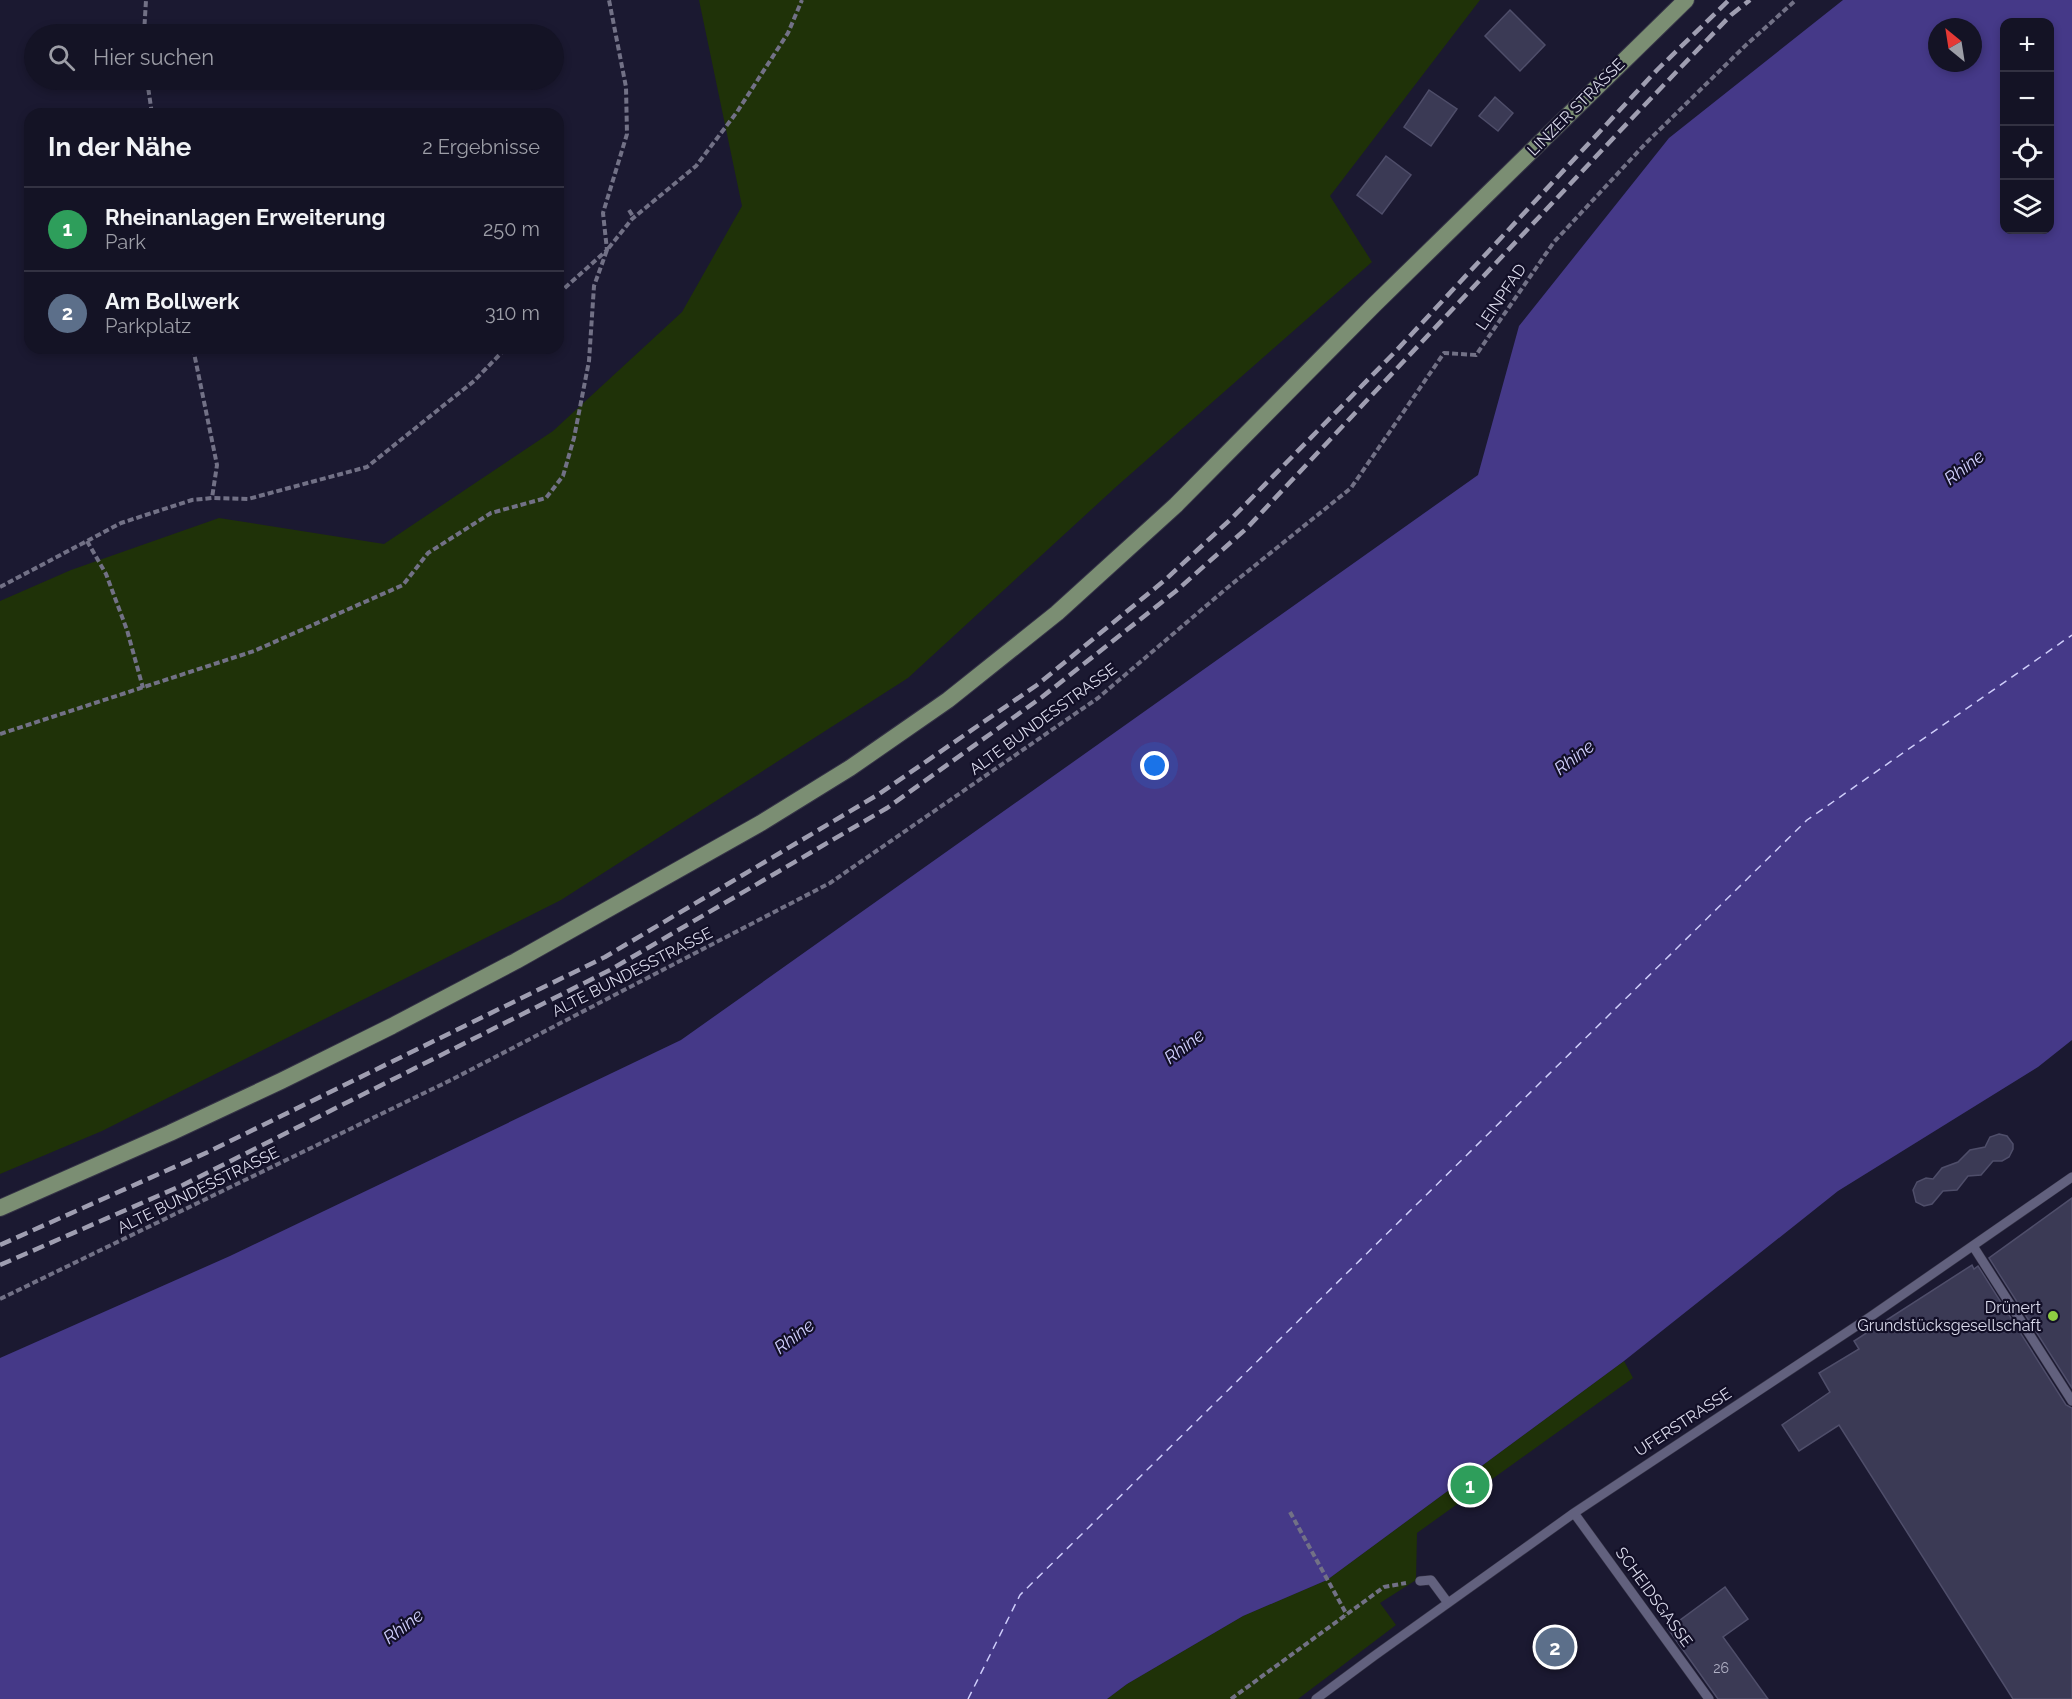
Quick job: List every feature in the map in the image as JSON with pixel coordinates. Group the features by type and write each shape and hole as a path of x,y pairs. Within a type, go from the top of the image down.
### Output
{"main road":[{"name":"LINZER STRASSE","path":"0,1208 160,1138 281,1081 495,972 761,823 899,735 995,664 1118,560 1686,0"}],"lane":[{"name":"UFERSTRASSE","path":"1316,1699 1574,1513 1870,1317 2072,1177"},
{"path":"1973,1246 2072,1401"},
{"name":"SCHEIDSGASSE","path":"1574,1513 1709,1699"},
{"path":"1420,1581 1431,1580 1448,1603"}],"path":[{"path":"145,24 146,0"},
{"path":"0,734 254,651 403,585 428,553 491,513 546,498 563,476 574,438 589,361 594,286 607,250 603,213 627,134 626,87 609,0"},
{"path":"564,289 607,250 634,218 696,166 730,121 788,33 802,0"},
{"name":"LEINPFAD","path":"1227,588 1350,488 1444,353 1476,355 1554,242 1647,142 1746,45 1796,0"},
{"path":"148,90 151,108"},
{"path":"629,210 634,218"},
{"path":"194,354 217,465 212,498"},
{"path":"0,587 121,523 192,500 248,499 367,467 474,381 500,354"},
{"path":"87,541 106,574 143,688"},
{"name":"ALTE BUNDESSTRASSE","path":"0,1299 451,1080 830,883 1098,698 1227,588"},
{"path":"1290,1512 1347,1615"},
{"path":"1230,1699 1384,1587 1420,1581"}],"green space":[{"path":"699,0 1480,0 1330,196 1372,262 1117,486 908,678 561,900 102,1131 0,1174 0,601 71,570 219,518 384,544 553,431 682,312 742,206"},
{"path":"1624,1361 1633,1378 1417,1533 1416,1580 1380,1603 1396,1625 1298,1699 1107,1699 1127,1684 1243,1616 1327,1580"}],"water":[{"name":"Rhine","path":"1843,0 2072,0 2072,1040 2038,1067 1838,1191 1624,1361 1327,1580 1243,1616 1127,1684 1107,1699 0,1699 0,1358 230,1256 681,1040 1478,475 1519,326 1669,138"}],"building":[{"path":"1510,10 1545,45 1520,71 1485,36"},
{"path":"1429,90 1457,109 1431,146 1404,127"},
{"path":"1495,97 1513,113 1498,131 1479,116"},
{"path":"1386,156 1411,175 1382,214 1357,195"},
{"path":"1999,1134 2007,1136 2013,1144 2009,1157 2002,1161 1993,1161 1981,1175 1968,1176 1957,1190 1943,1191 1932,1204 1924,1206 1916,1202 1913,1190 1917,1182 1926,1178 1933,1179 1942,1168 1958,1162 1970,1150 1985,1147 1990,1137"},
{"name":"Drünert Grundstücksgesellschaft","path":"2072,1198 2072,1388 1989,1258"},
{"path":"1972,1265 1974,1269 1978,1266 2066,1405 2072,1408 2072,1699 2013,1699 1839,1425 1799,1451 1782,1425 1830,1392 1819,1373 1859,1349 1854,1341"},
{"path":"1725,1587 1748,1619 1723,1637 1768,1699 1718,1699 1668,1629"}],"ferry route":[{"path":"968,1699 1020,1595 1807,820 2072,635"}],"railway":[{"path":"0,1245 208,1152 605,957 879,794 1037,685 1165,580 1232,518 1395,352 1657,70 1729,0"},
{"path":"0,1265 183,1185 610,970 887,808 1042,697 1176,591 1247,528 1635,115 1731,15 1750,0"}],"place":[{"name":"Drünert Grundstücksgesellschaft","path":"2053,1316"},
{"name":"Rheinanlagen Erweiterung","path":"1470,1485"},
{"name":"Am Bollwerk","path":"1555,1647"}]}
